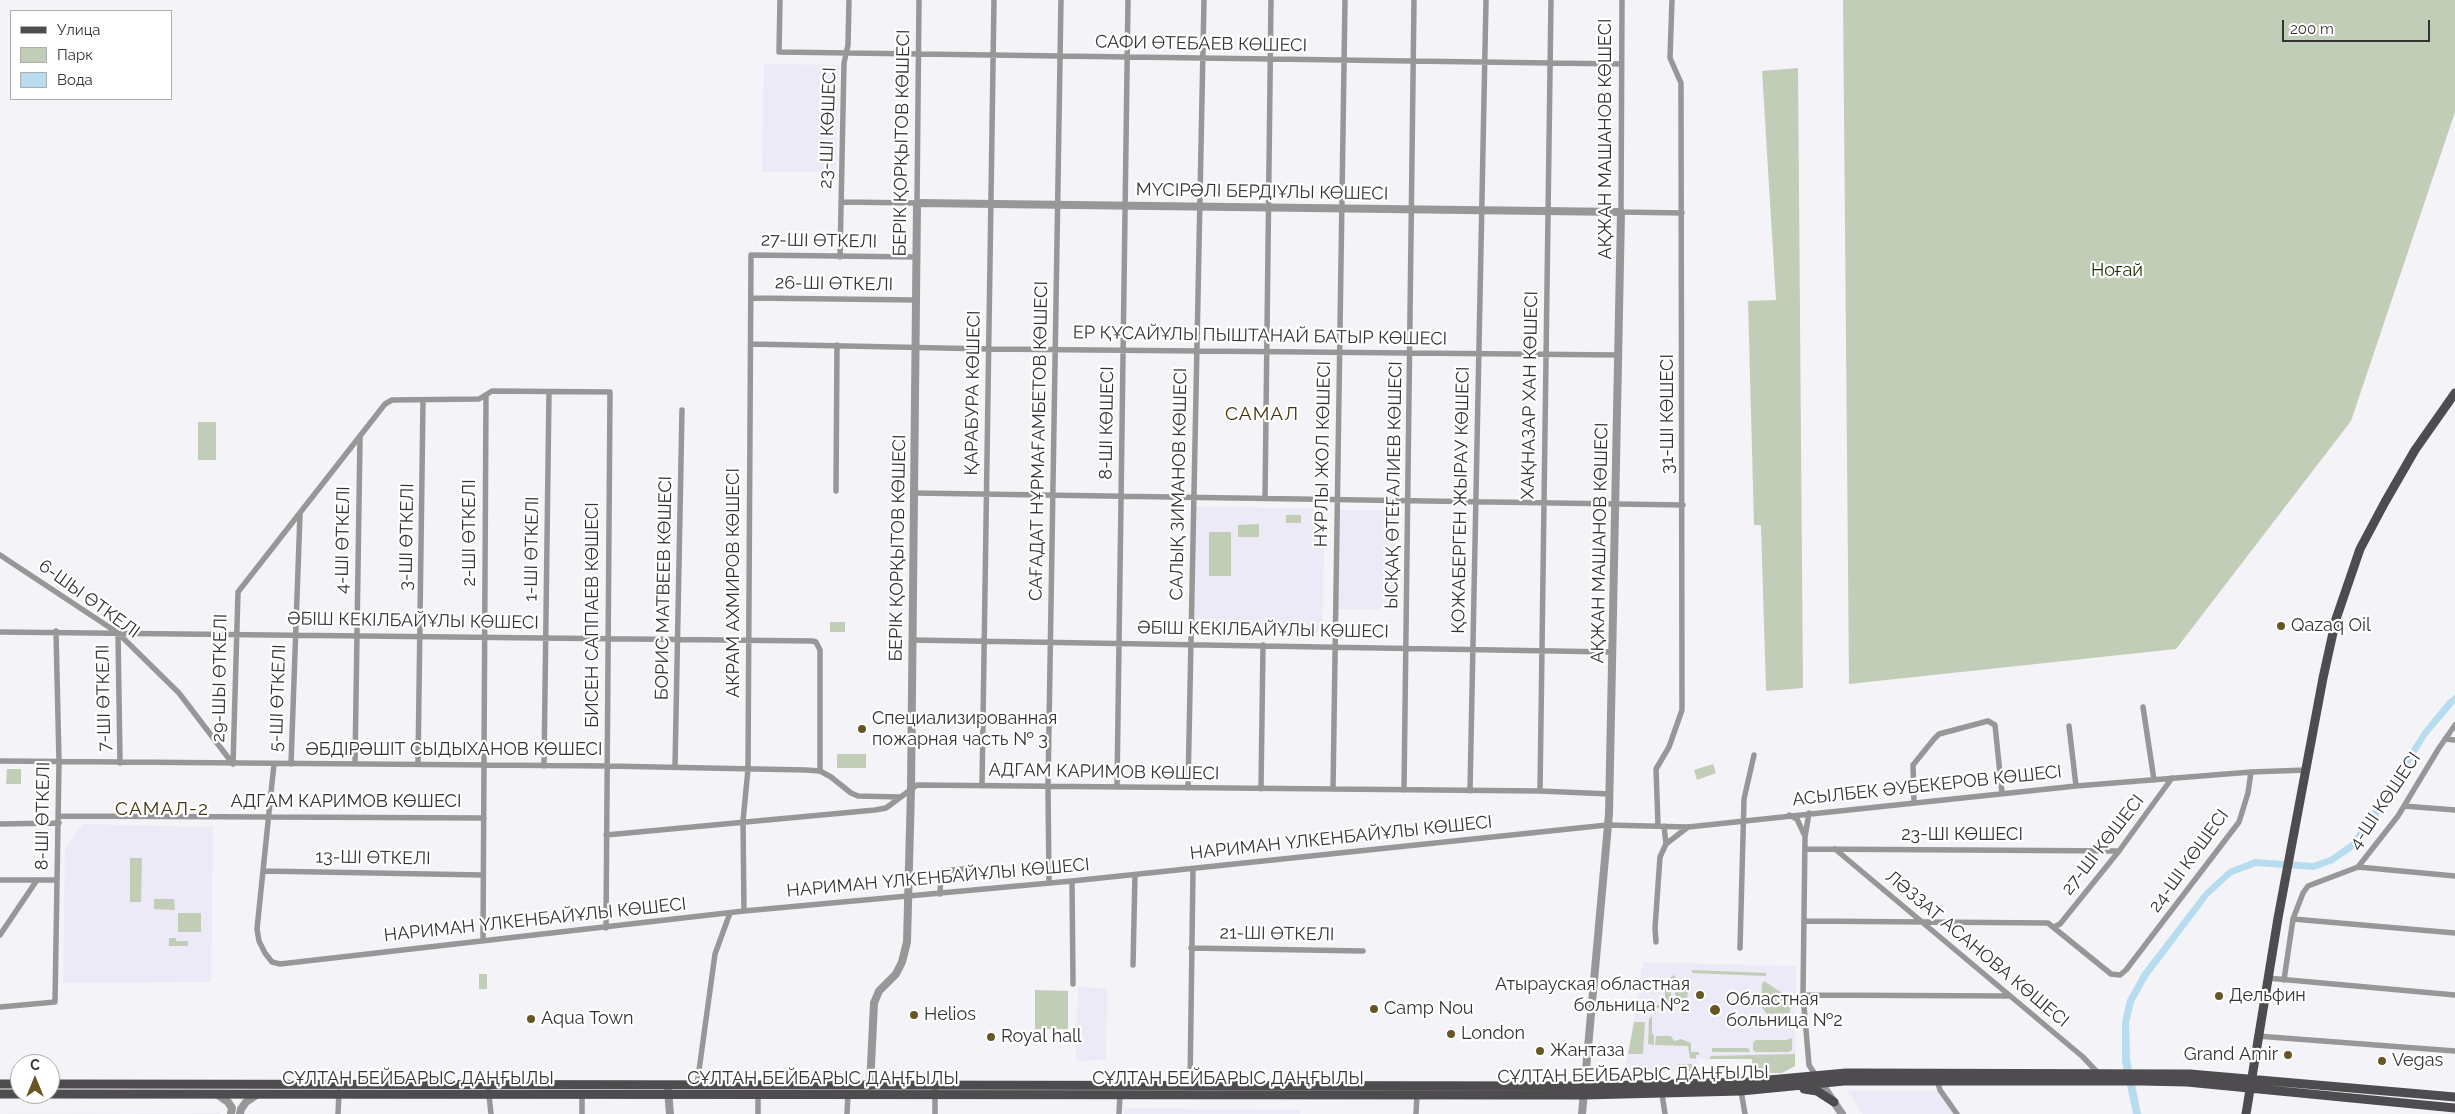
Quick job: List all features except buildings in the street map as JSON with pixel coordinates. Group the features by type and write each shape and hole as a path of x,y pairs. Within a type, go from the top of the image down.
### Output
{"main road":[{"path":"2246,1114 2257,1036 2289,857 2336,619 2360,549 2415,450 2455,393"},
{"path":"2236,1077 2247,1074 2253,1065"},
{"path":"2253,1065 2256,1074 2262,1079"},
{"name":"СҰЛТАН БЕЙБАРЫС ДАҢҒЫЛЫ","path":"1584,1090 1662,1094 1791,1088 1846,1073 2098,1073 2190,1074 2252,1078 2455,1097"},
{"name":"СҰЛТАН БЕЙБАРЫС ДАҢҒЫЛЫ","path":"0,1094 489,1096 758,1093 848,1094 935,1090 1584,1090 1747,1082 1937,1080 2187,1082 2250,1090 2455,1108"},
{"name":"СҰЛТАН БЕЙБАРЫС ДАҢҒЫЛЫ","path":"60,1084 870,1086 935,1090"},
{"name":"СҰЛТАН БЕЙБАРЫС ДАҢҒЫЛЫ","path":"1120,1091 1190,1086 1417,1091"},
{"path":"1791,1088 1817,1091 1834,1102"},
{"path":"2233,1088 2244,1094 2248,1104"},
{"path":"2248,1104 2253,1095 2264,1091"}],"street":[{"name":"САФИ ӨТЕБАЕВ КӨШЕСІ","path":"780,0 779,52 1621,64"},
{"name":"23-ШI КӨШЕСI","path":"840,257 844,64 848,0"},
{"name":"БЕРІК ҚОРҚЫТОВ КӨШЕСІ","path":"870,1086 874,1003 879,990 896,974 902,962 907,942 911,789 919,0"},
{"name":"ҚАРАБУРА КӨШЕСІ","path":"982,786 994,0"},
{"name":"САҒАДАТ НҰРМАҒАМБЕТОВ КӨШЕСІ","path":"1049,882 1048,787 1052,642 1061,0"},
{"name":"8-ШI КӨШЕСI","path":"1117,787 1128,0"},
{"name":"САЛЫҚ ЗИМАНОВ КӨШЕСІ","path":"1188,788 1204,0"},
{"path":"1265,498 1271,0"},
{"name":"НҰРЛЫ ЖОЛ КӨШЕСІ","path":"1333,789 1345,0"},
{"name":"ЫСҚАҚ ӨТЕҒАЛИЕВ КӨШЕСІ","path":"1404,790 1414,0"},
{"name":"ҚОЖАБЕРГЕН ЖЫРАУ КӨШЕСІ","path":"1470,790 1486,0"},
{"name":"ХАҚНАЗАР ХАН КӨШЕСІ","path":"1540,791 1551,0"},
{"name":"АҚЖАН МАШАНОВ КӨШЕСІ","path":"1582,1114 1610,794 1619,355 1622,0"},
{"name":"31-ШІ КӨШЕСІ","path":"1666,844 1661,826 1656,769 1669,747 1682,710 1681,83 1670,58 1672,0"},
{"name":"МҮСІРӘЛІ БЕРДІҰЛЫ КӨШЕСІ","path":"841,202 1482,208 1682,213"},
{"name":"27-ШІ ӨТКЕЛІ","path":"751,255 916,257"},
{"name":"АКРАМ АХМИРОВ КӨШЕСІ","path":"744,911 743,821 748,769 751,255"},
{"name":"26-ШІ ӨТКЕЛІ","path":"752,298 916,300"},
{"name":"ЕР ҚҰСАЙҰЛЫ ПЫШТАНАЙ БАТЫР КӨШЕСІ","path":"751,344 1055,350 1619,355"},
{"path":"836,345 836,491"},
{"path":"300,513 385,404 392,400 479,399 492,391 549,392"},
{"name":"БИСЕН САППАЕВ КӨШЕСІ","path":"549,392 610,392 606,928"},
{"name":"1-ШІ ӨТКЕЛІ","path":"544,766 549,392"},
{"name":"2-ШІ ӨТКЕЛІ","path":"483,941 486,396"},
{"name":"3-ШІ ӨТКЕЛІ","path":"418,764 423,401"},
{"name":"БОРИС МАТВЕЕВ КӨШЕСІ","path":"675,767 682,410"},
{"name":"4-ШІ ӨТКЕЛІ","path":"355,764 360,437"},
{"path":"914,493 1683,505"},
{"name":"29-ШЫ ӨТКЕЛІ","path":"233,764 235,634 238,592 300,513"},
{"name":"5-ШІ ӨТКЕЛІ","path":"291,764 300,513"},
{"name":"6-ШЫ ӨТКЕЛІ","path":"0,554 118,633 178,692 233,764"},
{"name":"8-ШІ ӨТКЕЛІ","path":"0,1007 55,1002 59,820 56,631"},
{"name":"ӘБІШ КЕКІЛБАЙҰЛЫ КӨШЕСІ","path":"0,632 356,634 812,641 816,642 820,650 820,771"},
{"name":"7-ШІ ӨТКЕЛІ","path":"118,633 120,763"},
{"name":"ӘБІШ КЕКІЛБАЙҰЛЫ КӨШЕСІ","path":"912,640 1119,642 1612,652"},
{"path":"1261,789 1263,645"},
{"path":"2143,707 2154,780"},
{"path":"1914,802 1913,764 1934,738 1939,734 1988,721 1995,725 2002,793"},
{"name":"4-ШІ КӨШЕСІ","path":"2284,980 2293,919 2308,886 2358,867 2404,806 2455,725"},
{"path":"2069,726 2076,786"},
{"path":"2445,739 2455,740"},
{"path":"1740,948 1744,800 1754,755"},
{"name":"ӘБДІРӘШІТ СЫДЫХАНОВ КӨШЕСІ","path":"0,762 607,766 820,771"},
{"name":"5-ШІ ӨТКЕЛІ","path":"272,962 259,941 257,929 274,764"},
{"path":"2251,772 2306,770"},
{"path":"820,771 831,777 850,793 858,796 900,797"},
{"name":"АСЫЛБЕК ӘУБЕКЕРОВ КӨШЕСІ","path":"1607,825 1688,827 2002,793 2251,772"},
{"name":"24-ШІ КӨШЕСІ","path":"2054,927 2110,974 2116,975 2126,970 2239,822 2248,793 2251,772"},
{"name":"27-ШІ КӨШЕСІ","path":"2054,927 2060,924 2119,851 2172,778"},
{"name":"АДГАМ КАРИМОВ КӨШЕСІ","path":"606,834 875,810 886,808 917,785 1470,790 1610,794"},
{"path":"2404,806 2455,810"},
{"path":"1809,813 1805,836 1803,995 1809,1064 1842,1114"},
{"path":"1789,815 1797,819 1805,836"},
{"name":"АДГАМ КАРИМОВ КӨШЕСІ","path":"0,824 59,820 268,816 484,818"},
{"name":"НАРИМАН ҮЛКЕНБАЙҰЛЫ КӨШЕСІ","path":"272,962 280,964 744,911 940,894 1049,882 1072,882 1607,825"},
{"path":"1656,942 1655,928 1660,858 1666,844 1688,827"},
{"name":"23-ШІ КӨШЕСІ","path":"1805,849 2119,851"},
{"name":"ЛӘЗЗАТ АСАНОВА КӨШЕСІ","path":"1835,849 2083,1057 2098,1073"},
{"path":"2358,867 2455,876"},
{"path":"940,894 941,871 975,868"},
{"path":"1190,1086 1193,869"},
{"name":"13-ШІ ӨТКЕЛІ","path":"263,871 483,875"},
{"path":"1133,966 1135,875"},
{"path":"0,880 58,880"},
{"path":"0,935 37,880"},
{"path":"1072,882 1073,984"},
{"path":"697,1085 715,954 730,913"},
{"path":"2293,919 2455,933"},
{"path":"1804,921 2048,924 2054,927"},
{"name":"21-ШІ ӨТКЕЛІ","path":"1191,948 1363,951"},
{"path":"2267,978 2455,995"},
{"path":"1803,995 2009,996"},
{"path":"2257,1036 2455,1051"},
{"path":"1937,1080 1940,1090 1957,1114"},
{"path":"338,1085 338,1114"},
{"path":"488,1085 491,1114"},
{"path":"668,1085 670,1114"},
{"path":"935,1090 935,1114"},
{"path":"1119,1114 1120,1091"},
{"path":"1416,1114 1417,1091"},
{"path":"1741,1091 1745,1114"},
{"path":"758,1093 758,1114"},
{"path":"848,1094 848,1114"},
{"path":"1662,1094 1665,1114"},
{"path":"218,1095 228,1102 232,1108 231,1114"},
{"path":"582,1095 582,1114"},
{"path":"240,1114 246,1102 255,1096"}],"shaded area":[{"path":"764,64 839,65 836,172 762,172"},
{"path":"1196,506 1325,509 1322,632 1193,629"},
{"path":"1340,510 1396,510 1395,609 1338,609"},
{"path":"83,824 213,827 211,982 63,983 65,848"},
{"name":"Областная больница №2","path":"1643,962 1796,966 1795,1066 1782,1073 1752,1073 1752,1059 1698,1059 1698,1072 1634,1072 1626,1066"},
{"path":"1078,987 1107,988 1106,1060 1076,1061"},
{"path":"1847,1091 1938,1091 1954,1114 1863,1114"},
{"path":"1124,1108 1301,1110 1300,1114 1124,1114"},
{"path":"0,1113 220,1113 220,1114"}],"green space":[{"name":"Ноғай","path":"1843,0 2455,0 2455,112 2351,421 2176,649 1849,684"},
{"path":"1798,68 1803,688 1766,691 1761,525 1754,525 1748,301 1776,300 1762,71"},
{"path":"198,422 216,422 216,460 198,460"},
{"path":"1286,515 1301,515 1301,523 1286,523"},
{"path":"1259,524 1259,537 1238,537 1238,525"},
{"path":"1209,532 1231,532 1231,576 1209,576"},
{"path":"830,622 845,622 845,632 830,632"},
{"path":"837,754 866,754 866,768 837,768"},
{"path":"1713,764 1716,773 1697,780 1694,770"},
{"path":"7,769 21,769 21,784 6,784"},
{"path":"130,858 142,858 141,902 130,902"},
{"path":"154,899 174,899 175,910 154,909"},
{"path":"178,913 201,913 201,932 178,932"},
{"path":"169,938 176,938 176,941 188,941 188,946 169,946"},
{"path":"1691,970 1766,973 1766,976 1693,973"},
{"path":"479,974 487,974 487,989 479,989"},
{"path":"1673,975 1678,979 1671,989 1671,1008 1655,1008 1655,1005 1665,1005 1665,984"},
{"path":"1679,980 1688,980 1688,989 1673,989"},
{"path":"1764,981 1791,999 1790,1013 1767,1014 1761,1006 1762,984"},
{"path":"1035,990 1068,991 1068,1029 1035,1029"},
{"path":"1675,990 1688,990 1687,1002 1682,1004 1675,995"},
{"path":"1652,1016 1654,1045 1648,1044 1649,1019"},
{"path":"1634,1022 1645,1022 1643,1054 1628,1054"},
{"path":"1656,1036 1671,1036 1674,1041 1681,1039 1691,1043 1691,1052 1699,1052 1699,1055 1696,1055 1696,1059 1690,1058 1688,1046 1655,1045"},
{"path":"1792,1038 1792,1050 1789,1052 1756,1052 1753,1050 1753,1043 1756,1040 1786,1040"},
{"path":"1712,1048 1748,1048 1750,1051 1712,1052"},
{"path":"1795,1054 1795,1066 1782,1073 1752,1073 1752,1059 1709,1059 1711,1056"},
{"path":"1678,1064 1692,1064 1692,1071 1678,1071"}],"water":[{"path":"2455,695 2455,703 2427,736 2377,818 2355,848 2333,863 2314,870 2256,866 2232,875 2209,896 2148,977 2134,1002 2129,1023 2130,1059 2141,1114 2133,1114 2122,1061 2122,1022 2127,1000 2142,973 2204,892 2229,869 2255,859 2313,863 2330,857 2350,843 2371,814 2422,732 2448,700"}],"place":[{"name":"Qazaq Oil","path":"2281,626"},
{"name":"Специализированная пожарная часть № 3","path":"862,729"},
{"name":"Атырауская областная больница №2","path":"1700,995"},
{"name":"Дельфин","path":"2219,996"},
{"name":"Camp Nou","path":"1374,1009"},
{"name":"Областная больница №2","path":"1715,1010"},
{"name":"Helios","path":"914,1015"},
{"name":"Aqua Town","path":"531,1019"},
{"name":"London","path":"1451,1034"},
{"name":"Royal hall","path":"991,1037"},
{"name":"Жантаза","path":"1540,1051"},
{"name":"Grand Amir","path":"2288,1055"},
{"name":"Vegas","path":"2382,1061"}],"district":[{"name":"САМАЛ","path":"1262,414"},
{"name":"САМАЛ-2","path":"162,809"}]}
